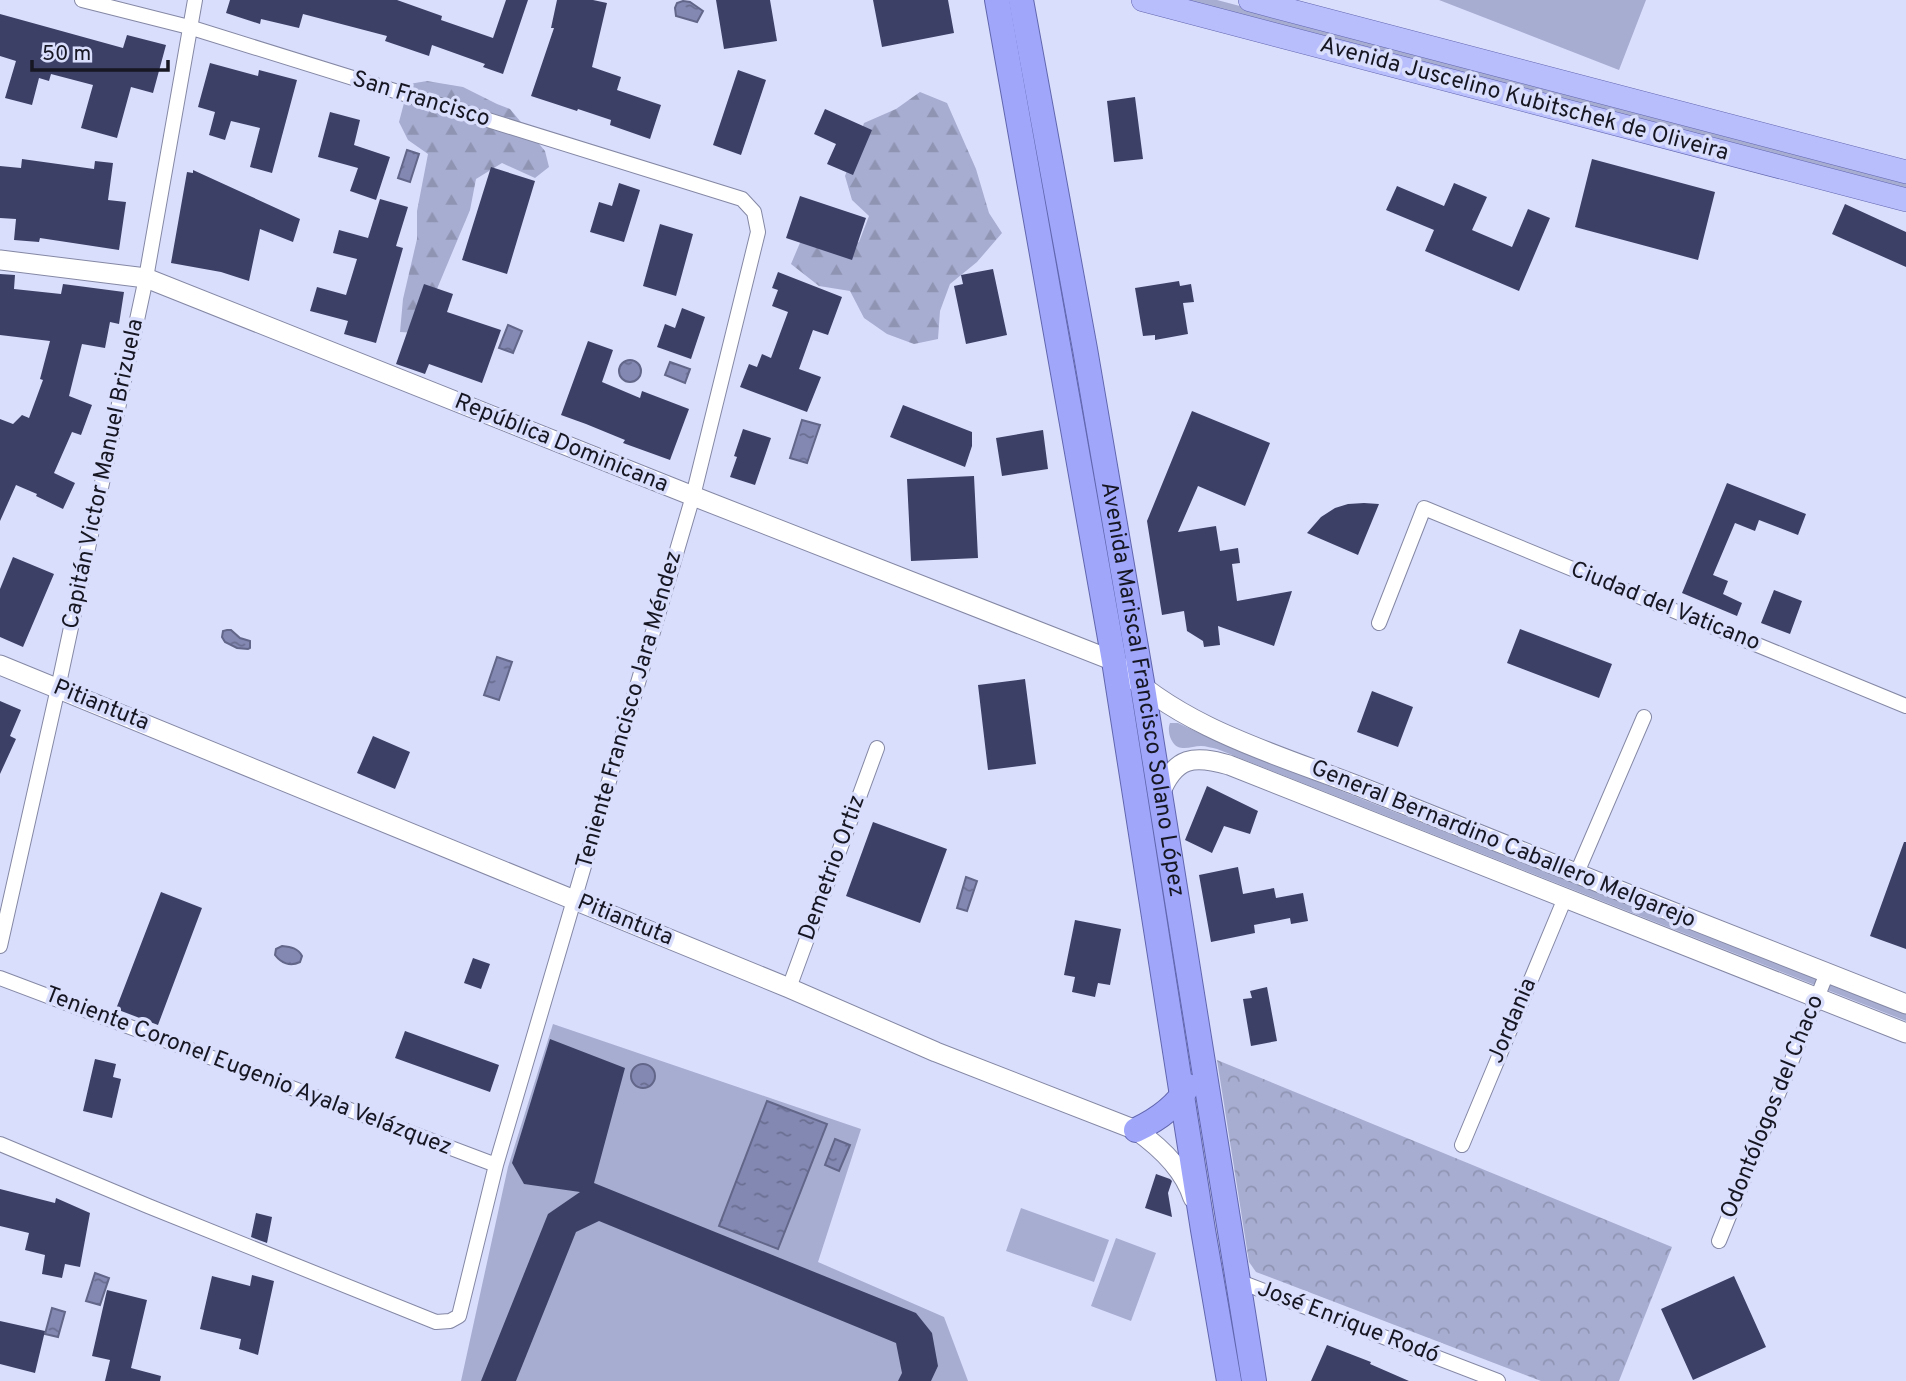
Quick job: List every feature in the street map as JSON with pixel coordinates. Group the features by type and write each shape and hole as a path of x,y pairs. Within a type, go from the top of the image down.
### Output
{"highway":[{"name":"Avenida Mariscal Francisco Solano López","path":"997,0 1114,661 1229,1381"},
{"name":"Avenida Mariscal Francisco Solano López","path":"1021,0 1143,688 1254,1381"},
{"path":"1136,1130 1164,1113 1182,1097 1203,1060"}],"main road":[{"name":"Avenida Juscelino Kubitschek de Oliveira","path":"1143,0 1906,200"},
{"name":"Avenida Juscelino Kubitschek de Oliveira","path":"1250,0 1906,172"},
{"path":"1324,48 1331,22"}],"street":[{"name":"San Francisco","path":"82,0 189,27 742,199 754,212"},
{"name":"Capitán Victor Manuel Brizuela","path":"0,946 146,278 195,0"},
{"name":"Teniente Francisco Jara Méndez","path":"0,1144 436,1322 450,1321 459,1316 496,1165 693,496 758,232 754,212"},
{"name":"República Dominicana","path":"0,260 146,278 1114,661"},
{"name":"Ciudad del Vaticano","path":"1379,623 1424,508 1906,706"},
{"name":"General Bernardino Caballero Melgarejo","path":"1114,661 1143,688 1195,720 1321,774 1372,791 1576,875 1906,1004"},
{"name":"Pitiantuta","path":"0,665 789,988 936,1052 1136,1130 1156,1144 1178,1170 1190,1188 1203,1230"},
{"path":"1576,875 1644,717"},
{"name":"Demetrio Ortiz","path":"789,988 877,748"},
{"name":"General Bernardino Caballero Melgarejo","path":"1160,794 1167,777 1178,766 1196,759 1229,765 1906,1033"},
{"path":"1363,818 1372,791"},
{"name":"Jordania","path":"1462,1145 1565,898"},
{"name":"Odontólogos del Chaco","path":"1720,1241 1827,973"},
{"name":"Teniente Coronel Eugenio Ayala Velázquez","path":"0,978 496,1165"},
{"name":"José Enrique Rodó","path":"1238,1281 1498,1381"}],"green space":[{"path":"1181,0 1217,0 1906,181 1906,191"},
{"path":"1439,0 1646,0 1619,70"},
{"path":"427,81 463,87 510,109 545,151 549,167 535,178 502,163 476,179 470,210 424,320 417,333 400,332 403,299 417,239 417,211 428,154 408,140 399,122 409,84"},
{"path":"920,92 947,103 976,169 989,213 1002,233 977,262 950,284 940,311 938,339 914,344 887,334 864,318 850,291 819,286 791,264 805,231 835,254 859,242 869,216 852,200 845,176 864,123 896,109"},
{"path":"1170,723 1178,723 1220,743 1906,1014 1906,1021 1217,749 1203,746 1178,747 1170,736"},
{"path":"553,1024 861,1129 818,1262 944,1317 968,1381 461,1381 508,1167"},
{"path":"1217,1060 1672,1247 1619,1381 1541,1381 1256,1272 1249,1262"},
{"path":"1021,1208 1109,1240 1094,1282 1006,1251"},
{"path":"1116,1238 1156,1253 1131,1321 1091,1306"}],"water":[{"path":"690,2 703,11 697,22 676,16 677,3"},
{"path":"407,150 419,154 410,182 398,178"},
{"path":"508,325 522,331 513,353 499,348"},
{"path":"630,360 638,363 641,371 638,379 630,382 622,379 619,371 622,363"},
{"path":"670,362 690,369 685,383 665,375"},
{"path":"802,420 820,425 807,463 790,458"},
{"path":"231,630 240,638 250,641 250,648 237,648 225,642 223,631"},
{"path":"497,657 512,662 499,700 484,695"},
{"path":"966,877 977,881 967,911 957,908"},
{"path":"282,946 298,951 302,956 300,962 289,964 280,960 275,955 276,949"},
{"path":"643,1064 654,1071 655,1076 648,1087 643,1088 632,1081 631,1076 638,1065"},
{"path":"767,1101 827,1124 778,1249 719,1226"},
{"path":"835,1139 850,1145 839,1171 825,1165"},
{"path":"95,1273 109,1278 100,1305 86,1301"},
{"path":"52,1308 65,1312 58,1337 45,1334"}],"building":[{"path":"230,0 397,0 442,16 441,20 493,38 506,0 528,0 503,74 483,67 485,64 432,45 429,56 385,41 387,36 303,14 299,28 261,19 260,24 226,13"},
{"path":"557,0 593,0 607,3 592,67 621,77 617,90 661,105 650,139 610,125 611,120 531,96 554,28 551,28"},
{"path":"716,0 770,0 777,41 724,49"},
{"path":"873,0 948,0 954,33 882,47"},
{"path":"0,14 123,48 127,35 166,45 153,93 131,87 117,138 81,128 93,85 51,74 49,81 39,78 32,105 5,98 16,61 0,56"},
{"path":"210,63 258,76 259,70 297,80 272,173 250,167 260,128 231,121 225,140 209,135 215,112 198,107"},
{"path":"738,70 766,80 741,155 713,145"},
{"path":"1135,97 1143,159 1114,162 1107,101"},
{"path":"825,109 872,130 853,175 827,164 836,144 814,134"},
{"path":"330,112 360,120 354,145 390,157 376,200 350,191 358,168 318,157"},
{"path":"22,159 94,169 95,161 113,163 108,200 126,202 119,250 40,238 39,242 14,240 16,219 0,218 0,166 21,168"},
{"path":"1592,159 1715,192 1698,260 1575,227"},
{"path":"491,167 535,181 507,274 462,260"},
{"path":"193,170 300,219 293,242 260,229 249,281 221,272 171,263 187,172 193,173"},
{"path":"619,183 640,190 624,242 590,232 599,202 612,206"},
{"path":"1454,183 1487,197 1472,230 1512,247 1528,209 1550,218 1519,291 1425,251 1434,230 1386,210 1397,186 1444,206"},
{"path":"800,196 866,218 852,260 786,238"},
{"path":"380,199 408,207 396,246 403,248 376,343 344,334 348,321 310,311 317,287 346,295 357,259 333,253 339,230 368,238"},
{"path":"1845,204 1906,232 1906,267 1832,234"},
{"path":"660,224 693,234 676,296 643,286"},
{"path":"993,269 1007,335 966,344 954,286 963,284 961,275"},
{"path":"778,272 842,297 828,335 813,330 799,369 821,377 807,412 740,387 749,364 757,367 762,354 771,358 788,312 772,306 778,290 772,288"},
{"path":"0,274 15,275 14,289 61,294 63,284 124,292 119,324 110,322 105,348 82,344 69,396 92,405 81,435 72,432 54,473 75,483 63,509 16,485 0,521 0,419 13,424 22,415 29,418 43,380 40,379 50,341 0,335"},
{"path":"1179,281 1180,286 1191,284 1194,302 1183,303 1188,334 1155,340 1155,335 1143,336 1135,288"},
{"path":"424,284 453,294 447,312 501,330 482,383 429,364 425,374 396,364"},
{"path":"682,308 705,317 691,359 657,347 665,324 675,328"},
{"path":"588,341 613,350 602,382 640,398 642,391 689,409 670,460 623,443 625,440 561,415"},
{"path":"903,405 972,432 972,446 965,467 890,437"},
{"path":"1192,411 1270,443 1245,506 1198,486 1178,532 1216,526 1220,551 1238,548 1240,563 1232,564 1237,601 1292,591 1274,646 1218,626 1220,645 1204,647 1203,641 1187,631 1184,611 1162,615 1147,521"},
{"path":"743,429 771,438 755,485 730,477"},
{"path":"1043,430 1048,469 1002,476 996,438"},
{"path":"974,476 978,558 911,561 907,479"},
{"path":"1727,483 1806,514 1798,535 1759,520 1755,531 1735,523 1713,575 1728,581 1723,594 1742,603 1737,616 1682,593"},
{"path":"1364,503 1379,504 1358,555 1307,533 1321,517 1335,508"},
{"path":"13,557 54,574 23,647 0,637 0,589"},
{"path":"1774,590 1802,601 1790,634 1761,623"},
{"path":"1520,629 1612,664 1599,698 1507,663"},
{"path":"1025,679 1036,764 988,770 978,685"},
{"path":"1372,691 1413,707 1398,747 1357,732"},
{"path":"0,701 21,710 10,736 16,739 0,774"},
{"path":"373,736 410,752 395,789 357,773"},
{"path":"1207,786 1258,811 1250,834 1224,826 1212,853 1185,840"},
{"path":"873,822 947,849 920,923 846,896"},
{"path":"1906,842 1906,949 1870,936"},
{"path":"1238,867 1243,894 1274,888 1276,898 1303,893 1308,921 1291,924 1290,918 1254,925 1255,933 1211,942 1199,875"},
{"path":"161,892 202,908 158,1025 116,1009"},
{"path":"1075,920 1121,929 1110,985 1098,983 1095,997 1072,992 1075,977 1064,975"},
{"path":"473,958 490,964 481,989 464,983"},
{"path":"1267,987 1277,1041 1251,1046 1243,999 1252,998 1250,991"},
{"path":"405,1031 499,1065 490,1092 395,1058"},
{"path":"550,1039 625,1068 594,1183 916,1313 932,1333 938,1366 931,1381 898,1381 902,1373 896,1343 599,1221 576,1232 516,1381 481,1381 548,1214 580,1192 524,1184 512,1163"},
{"path":"95,1059 116,1064 113,1077 121,1079 112,1118 83,1111"},
{"path":"1156,1174 1172,1181 1168,1193 1172,1217 1145,1208"},
{"path":"0,1189 55,1203 56,1198 90,1213 80,1267 65,1264 62,1278 42,1274 45,1255 25,1250 29,1233 0,1226"},
{"path":"256,1213 272,1217 267,1243 251,1237"},
{"path":"252,1275 274,1281 258,1355 239,1349 241,1339 200,1329 212,1276 250,1286"},
{"path":"1734,1276 1766,1347 1693,1380 1661,1309"},
{"path":"107,1290 147,1300 131,1368 161,1376 160,1381 105,1381 110,1360 92,1356"},
{"path":"0,1321 45,1331 35,1373 0,1364"},
{"path":"1327,1345 1371,1362 1370,1364 1409,1381 1311,1381"}]}
